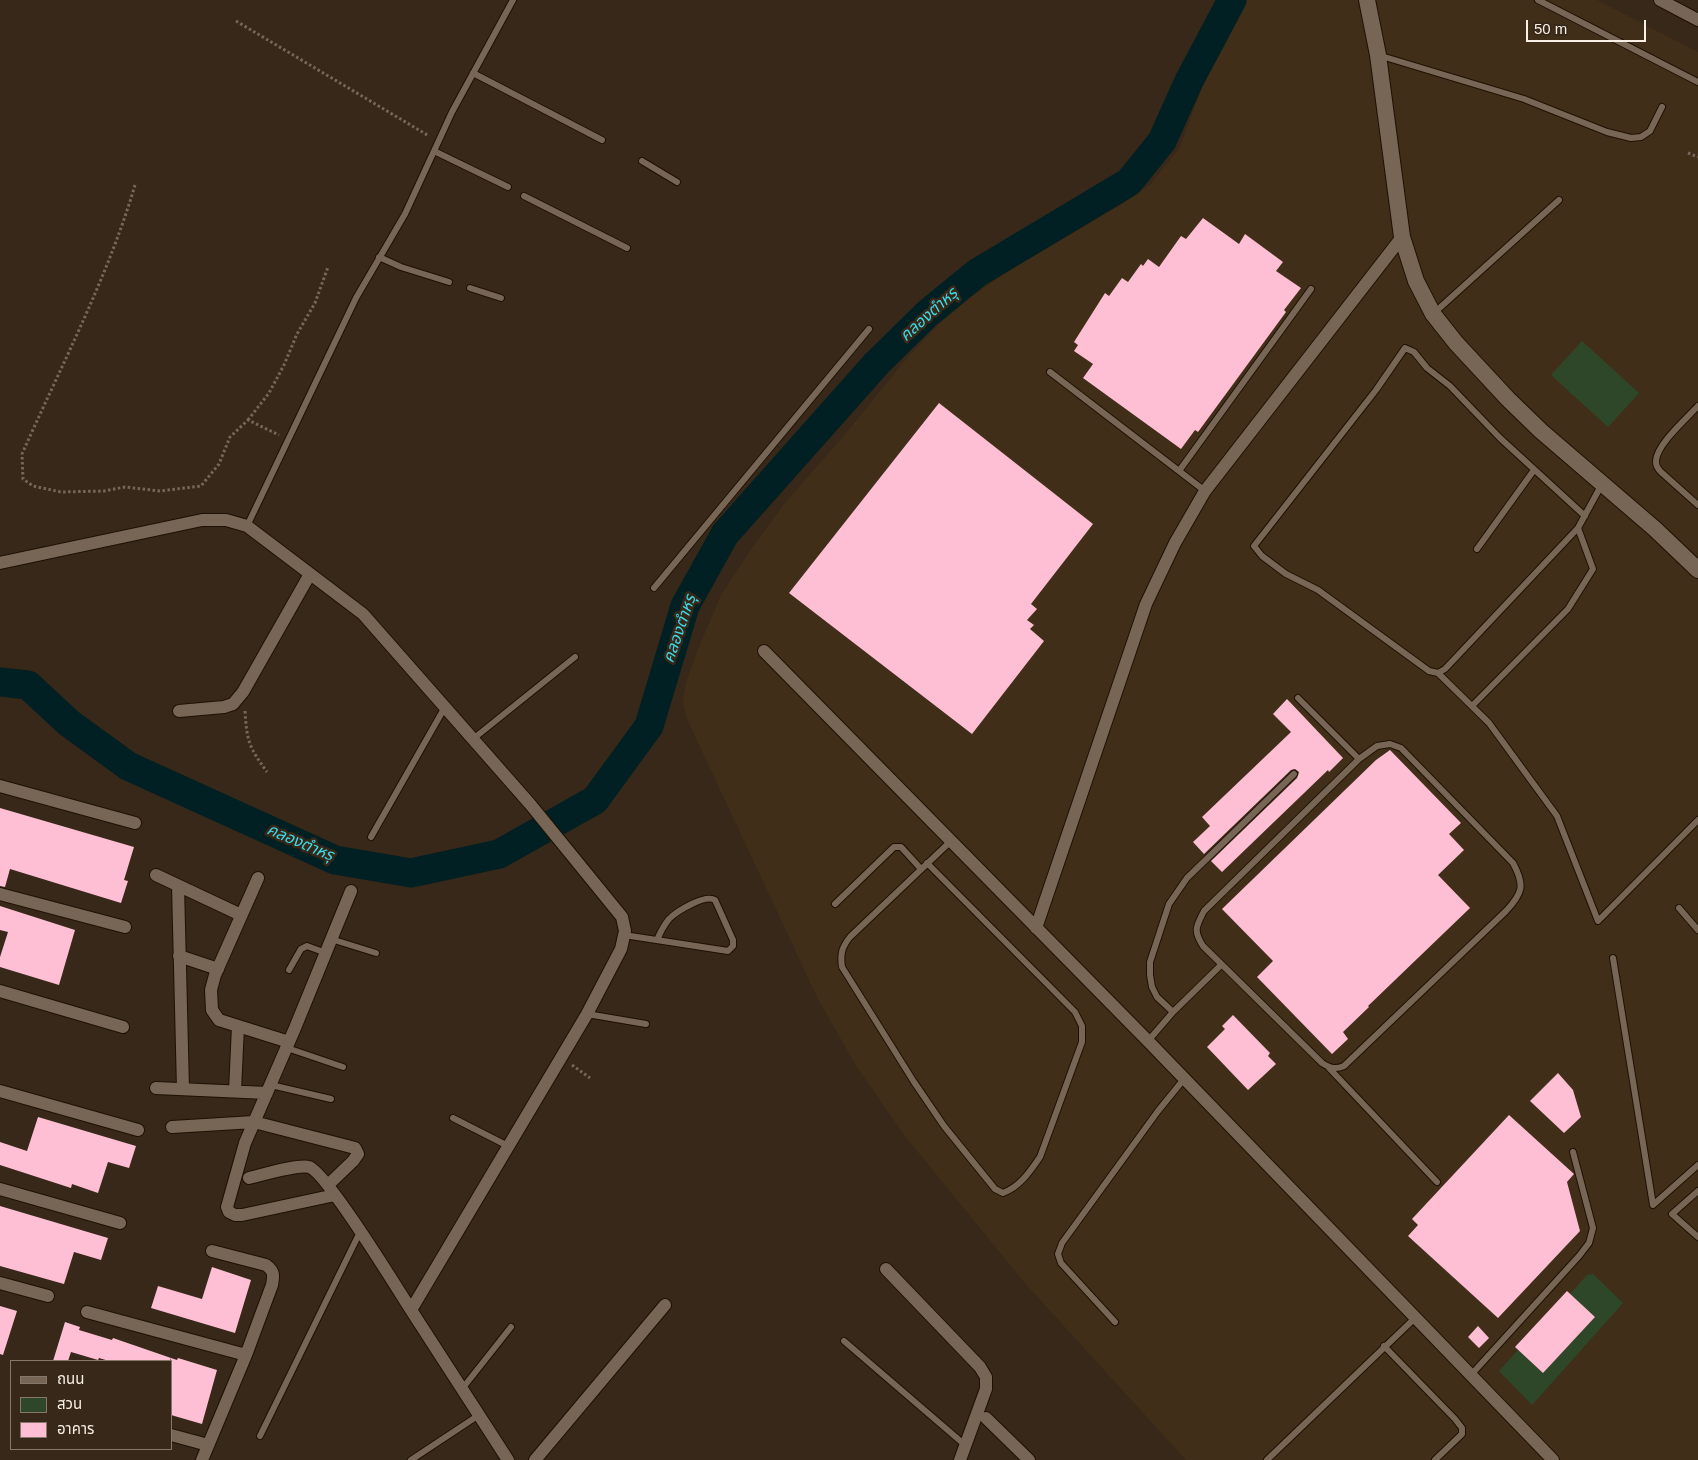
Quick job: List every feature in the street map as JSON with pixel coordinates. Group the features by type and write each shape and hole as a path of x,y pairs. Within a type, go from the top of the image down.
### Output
{"street":[{"path":"1367,0 1378,55 1402,237 1416,281 1433,314 1456,343 1508,399 1541,431 1655,529 1698,570"},
{"path":"1660,0 1698,20"},
{"path":"1036,928 1146,604 1175,543 1205,491 1402,237"},
{"path":"0,563 202,520 226,520 247,526 363,614 530,804 622,917 624,935 621,949 587,1014 411,1310"},
{"path":"179,711 224,707 233,704 243,692 310,574"},
{"path":"764,651 1148,1041 1553,1460"},
{"path":"0,786 135,823"},
{"path":"156,875 242,915"},
{"path":"258,878 218,969 212,990 212,1010 219,1020 288,1045"},
{"path":"178,886 183,1088"},
{"path":"172,1127 254,1122 355,1148 358,1154 332,1190 242,1215 235,1215 229,1212 227,1207 245,1143 254,1122 269,1089 288,1045 351,891"},
{"path":"0,894 125,927"},
{"path":"179,956 218,969"},
{"path":"0,991 123,1027"},
{"path":"235,1091 238,1026"},
{"path":"156,1088 235,1091 269,1089"},
{"path":"0,1091 138,1130"},
{"path":"249,1178 301,1166 310,1167 316,1171 332,1190 360,1232 508,1460"},
{"path":"0,1189 120,1223"},
{"path":"202,1460 246,1355 274,1275 272,1270 266,1265 212,1250"},
{"path":"886,1269 980,1367 986,1377 986,1389 960,1460"},
{"path":"0,1283 48,1296"},
{"path":"534,1460 665,1305"},
{"path":"87,1312 246,1355"},
{"path":"986,1418 1029,1460"},
{"path":"172,1435 208,1445"}],"lane":[{"path":"247,526 356,298 405,214 438,141 513,0"},
{"path":"1538,0 1698,82"},
{"path":"1378,55 1524,99 1607,132 1631,138 1641,137 1650,131 1662,107"},
{"path":"473,74 602,140"},
{"path":"434,151 508,187"},
{"path":"642,161 678,182"},
{"path":"524,196 627,248"},
{"path":"1433,314 1559,200"},
{"path":"380,257 401,267 449,282"},
{"path":"470,288 501,298"},
{"path":"1179,471 1311,289"},
{"path":"654,588 869,329"},
{"path":"1585,516 1500,438 1450,386 1427,368 1414,352 1405,348 1376,390 1254,546 1262,556 1286,574 1318,590 1428,671 1438,673 1489,723 1557,816 1598,921 1698,820"},
{"path":"1050,372 1205,491"},
{"path":"1698,406 1663,445 1656,460 1657,467 1661,472 1698,505"},
{"path":"1478,549 1534,470"},
{"path":"1438,673 1445,669 1578,528 1602,484"},
{"path":"1472,706 1568,609 1593,569 1578,528"},
{"path":"473,739 575,658"},
{"path":"1298,698 1359,759"},
{"path":"371,837 445,707"},
{"path":"1330,1068 1338,1069 1344,1066 1506,911 1515,901 1522,888 1520,876 1514,863 1401,748 1390,744 1377,746 1359,759 1204,911 1197,924 1196,936 1221,965 1322,1063 1330,1068 1437,1182"},
{"path":"1173,1012 1157,997 1152,987 1150,975 1150,962 1169,904 1187,878 1294,774"},
{"path":"927,863 1075,1012 1082,1026 1082,1042 1040,1156 1029,1173 1014,1189 1003,1193 995,1189 944,1126 842,967 840,956 843,946 850,937 927,863 950,842"},
{"path":"835,904 894,847 901,847 922,869"},
{"path":"624,935 656,940 728,951 733,946 734,940 715,900 710,897 704,898 679,911 669,919 656,940"},
{"path":"1679,908 1698,930"},
{"path":"331,940 376,954"},
{"path":"289,970 301,949 307,946 326,953"},
{"path":"1613,958 1653,1205 1698,1165"},
{"path":"1148,1041 1173,1012 1221,965"},
{"path":"587,1014 646,1024"},
{"path":"288,1045 343,1067"},
{"path":"1115,1322 1061,1263 1058,1254 1062,1243 1158,1111 1184,1079"},
{"path":"269,1089 331,1098"},
{"path":"453,1118 508,1146"},
{"path":"1470,1376 1579,1256 1588,1243 1592,1228 1573,1152"},
{"path":"1698,1190 1672,1214 1698,1237"},
{"path":"260,1436 360,1232"},
{"path":"1267,1460 1414,1318"},
{"path":"462,1389 511,1327"},
{"path":"844,1341 966,1445"},
{"path":"1384,1346 1462,1428 1462,1434 1435,1460"},
{"path":"411,1460 479,1415"}],"path":[{"path":"236,21 438,141"},
{"path":"1688,153 1698,157"},
{"path":"135,186 118,237 91,302 22,454 23,479 33,486 61,492 104,491 125,487 160,491 201,486 219,464 230,437 248,420 269,393 284,365 297,334 315,303 328,267"},
{"path":"248,420 288,440"},
{"path":"243,692 246,731 251,750 267,772"},
{"path":"562,1057 590,1078"}],"shaded area":[{"path":"1242,0 1597,0 1698,52 1698,1460 1186,1460 1023,1281 905,1136 856,1066 818,999 687,719 683,701 686,682 721,595 784,504 841,439 908,357 937,326 971,297 1007,272 1124,203 1151,184 1180,147 1215,52"}],"green space":[{"path":"1582,341 1639,393 1608,427 1551,375"},
{"path":"1593,1274 1623,1303 1532,1405 1499,1371 1518,1350 1543,1373 1595,1317 1570,1294 1587,1275"}],"building":[{"path":"1203,218 1239,244 1245,234 1283,262 1276,271 1301,288 1284,310 1286,312 1198,432 1195,430 1181,449 1083,378 1093,364 1074,351 1078,345 1074,342 1105,293 1109,296 1122,278 1128,282 1141,264 1143,266 1148,259 1159,267 1181,236 1186,239"},
{"path":"939,403 1093,524 1031,604 1037,609 1027,620 1034,625 1030,629 1044,641 972,734 789,593"},
{"path":"1287,699 1343,758 1329,772 1328,770 1222,872 1211,861 1297,778 1299,772 1295,769 1291,770 1204,854 1193,842 1210,826 1202,817 1291,732 1273,714"},
{"path":"1390,750 1461,823 1449,834 1464,850 1438,875 1470,908 1343,1032 1348,1039 1332,1054 1257,977 1273,961 1222,909 1376,760"},
{"path":"0,808 134,847 124,880 128,881 121,903 10,869 5,887 0,886"},
{"path":"0,906 75,930 59,985 0,967 0,957 8,932 0,930"},
{"path":"1233,1015 1270,1053 1268,1056 1276,1064 1248,1090 1207,1047 1225,1029 1222,1026"},
{"path":"1558,1073 1573,1090 1581,1117 1564,1133 1530,1101"},
{"path":"1509,1115 1574,1174 1567,1182 1580,1231 1498,1318 1408,1236 1418,1225 1412,1219"},
{"path":"38,1117 136,1146 129,1168 108,1162 98,1193 72,1184 71,1188 0,1165 0,1142 27,1151"},
{"path":"0,1206 108,1238 101,1260 74,1252 64,1284 0,1266"},
{"path":"212,1267 251,1280 235,1333 151,1308 158,1286 202,1299"},
{"path":"1567,1291 1595,1317 1543,1373 1515,1347"},
{"path":"0,1306 17,1311 3,1355 0,1354"},
{"path":"65,1322 80,1327 79,1330 112,1340 113,1338 171,1358 170,1360 106,1360 99,1358 98,1360 71,1352 68,1360 53,1360"},
{"path":"1478,1326 1489,1338 1479,1348 1468,1337"},
{"path":"171,1358 177,1360 178,1358 217,1370 202,1424 172,1415"}],"waterway":[{"name":"คลองตำหรุ","path":"0,682 28,685 69,723 128,766 335,860 411,873 499,854 595,800 649,726 685,606 725,534 877,363 928,313 977,273 1129,182 1162,141 1189,81 1232,0"}]}
